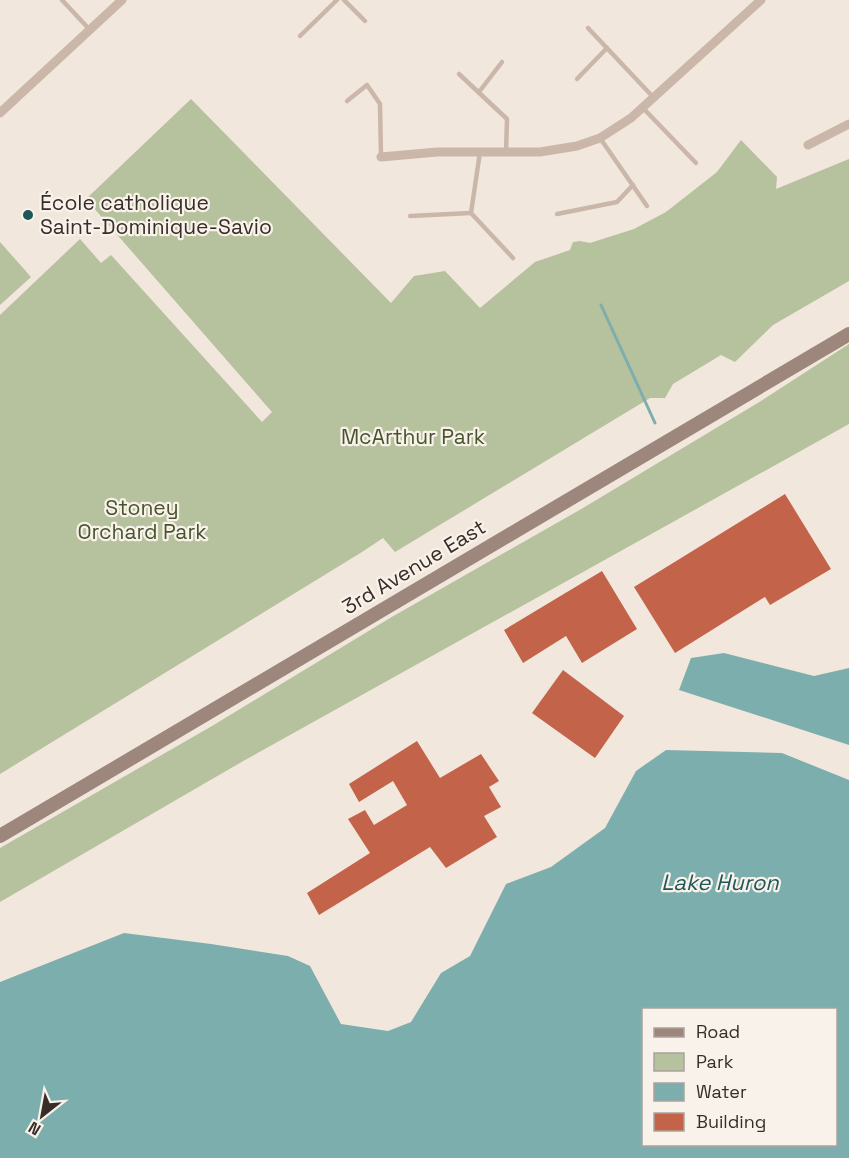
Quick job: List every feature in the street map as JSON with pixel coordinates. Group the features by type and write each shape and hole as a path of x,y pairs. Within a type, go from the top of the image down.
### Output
{"main road":[{"name":"3rd Avenue East","path":"0,836 849,334"}],"street":[{"path":"0,113 122,0"},
{"path":"381,157 426,153 540,152 577,146 600,138 622,126 643,108 761,0"},
{"path":"808,145 849,123"}],"lane":[{"path":"62,0 90,30"},
{"path":"300,36 337,0"},
{"path":"344,0 365,21"},
{"path":"588,28 654,98"},
{"path":"577,79 607,48"},
{"path":"479,93 502,62"},
{"path":"459,74 507,119 506,152"},
{"path":"347,101 367,85 380,104 381,157"},
{"path":"643,108 696,163"},
{"path":"600,138 647,206"},
{"path":"471,213 480,152"},
{"path":"557,214 617,202 633,185"},
{"path":"410,216 471,213 513,258"}],"green space":[{"path":"191,99 391,303 414,276 445,271 480,308 535,262 570,250 573,242 590,243 634,229 666,212 717,172 741,140 777,177 776,189 849,159 849,281 773,325 735,362 721,355 673,384 665,398 650,398 395,552 383,538 0,774 0,315 80,239 101,263 111,255 262,422 272,412 86,199"},
{"path":"0,242 31,277 0,305"},
{"path":"849,344 849,424 245,760 0,902 0,848 212,726 390,618 583,508 761,401"}],"water":[{"path":"724,653 814,676 849,668 849,745 679,690 691,658"},
{"name":"Lake Huron","path":"666,750 782,753 849,780 849,1158 0,1158 0,982 124,933 288,956 310,966 341,1024 388,1031 411,1022 441,973 470,956 506,884 551,867 605,828 636,771"}],"building":[{"path":"785,494 831,569 770,605 765,597 675,653 634,587"},
{"path":"602,571 637,629 582,663 566,636 523,663 504,630"},
{"path":"563,670 624,716 595,758 532,713"},
{"path":"417,741 440,778 481,754 499,781 489,787 501,807 484,816 497,837 446,868 430,847 319,915 307,893 370,853 348,819 365,810 374,825 407,805 393,781 359,802 349,784"}],"waterway":[{"path":"601,305 655,423"}],"place":[{"name":"École catholique Saint-Dominique-Savio","path":"28,215"}],"park label":[{"name":"McArthur Park","path":"413,437"},
{"name":"Stoney Orchard Park","path":"142,520"}]}
